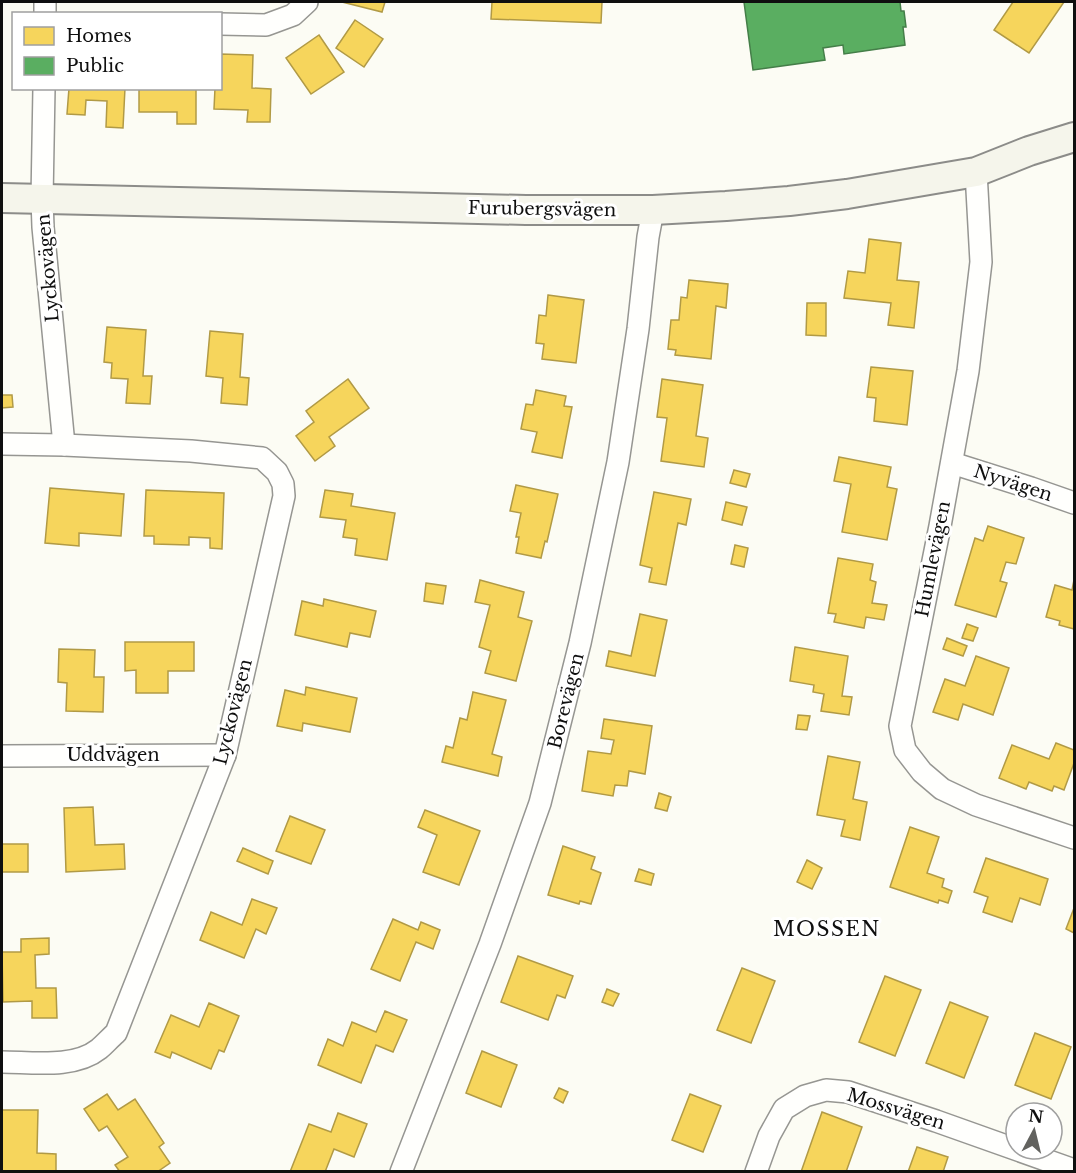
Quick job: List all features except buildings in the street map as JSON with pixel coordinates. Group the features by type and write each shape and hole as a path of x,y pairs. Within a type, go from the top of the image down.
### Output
{"street":[{"path":"222,24 266,25 293,15 307,2"},
{"name":"Lyckovägen","path":"44,90 43,227 64,445"},
{"name":"Furubergsvägen","path":"2,198 525,210 653,210 726,206 847,194 976,172 1029,151 1074,137"},
{"name":"Humlevägen","path":"976,172 981,262 968,371 900,726 905,750 922,772 942,789 976,805 1074,838"},
{"name":"Borevägen","path":"401,1172 490,944 540,803 580,643 618,462 653,210"},
{"name":"Lyckovägen","path":"2,444 190,451 262,458 277,472 283,484 284,496 225,755 116,1033 97,1051 68,1063 2,1062"},
{"name":"Nyvägen","path":"952,463 1074,503"},
{"name":"Uddvägen","path":"2,756 225,755"},
{"name":"Mossvägen","path":"756,1172 769,1136 784,1109 805,1096 826,1090 848,1092 1074,1170"}],"district":[{"name":"MOSSEN","path":"827,929"}]}
